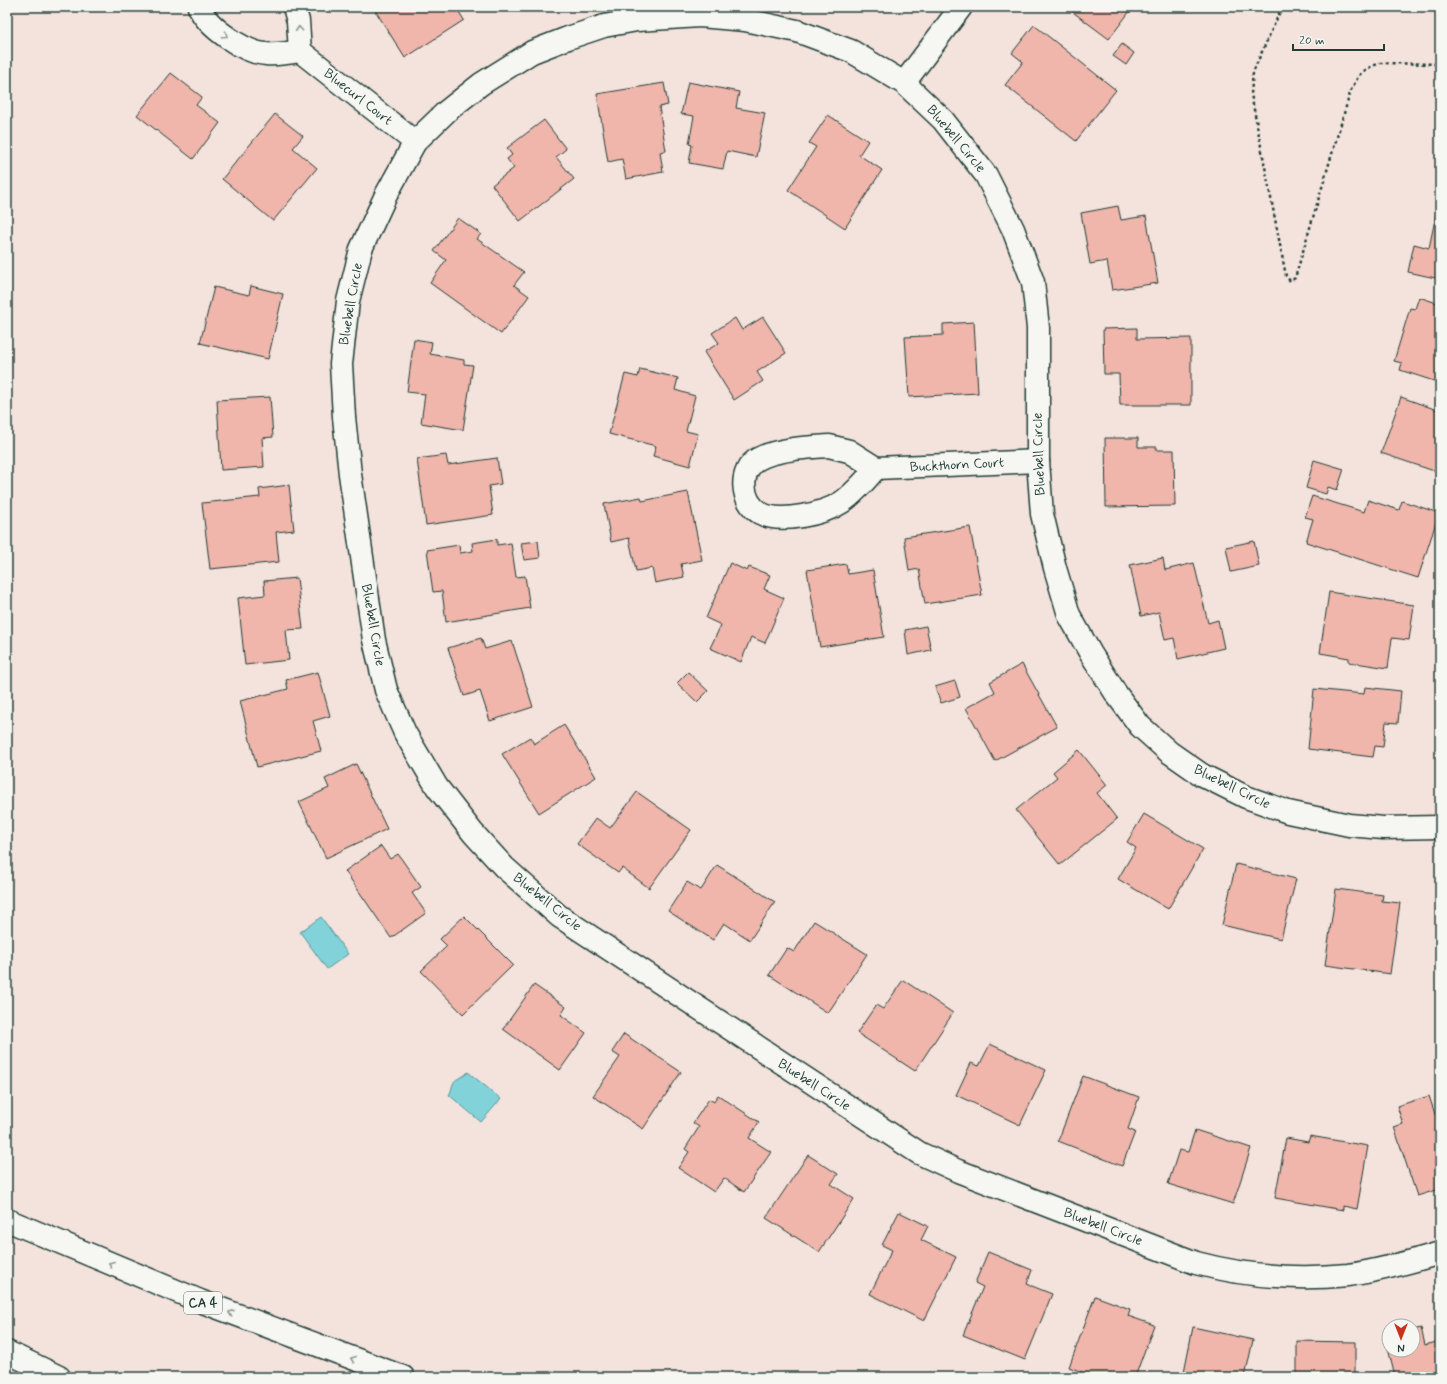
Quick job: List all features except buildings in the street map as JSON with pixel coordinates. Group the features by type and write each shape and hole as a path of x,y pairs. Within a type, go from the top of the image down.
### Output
{"main road":[{"path":"199,7 206,20 222,32 242,46 266,54 300,51 298,21 294,7"},
{"path":"904,83 961,7"},
{"name":"Bluebell Circle","path":"1440,828 1383,828 1337,823 1288,812 1246,797 1202,775 1168,752 1140,726 1117,695 1091,654 1069,615 1055,568 1042,514 1038,461 1038,328 1033,282 1013,228 986,175 943,120 904,83 852,51 797,31 745,20 700,16 649,19 604,26 532,52 481,84 447,111 416,142 386,194 361,249 348,301 341,364 344,417 350,474 374,640 386,690 405,733 437,787 473,833 504,867 564,920 919,1153 958,1171 1196,1263 1225,1270 1277,1276 1308,1277 1348,1274 1409,1262 1440,1253"},
{"name":"Bluecurl Court","path":"300,51 416,142"},
{"path":"829,446 849,451 876,468 862,484 841,502 833,507 817,512 793,517 770,516 760,513 752,507 746,498 744,487 745,477 751,465 757,460 771,454 808,447 829,446"},
{"name":"Buckthorn Court","path":"876,468 1038,461"},
{"name":"CA 4","path":"7,1220 200,1301 403,1377"},
{"path":"7,1352 59,1377"}],"path":[{"path":"1282,7 1253,72 1251,94 1286,276 1290,281 1296,278 1350,90 1359,75 1368,68 1380,63 1440,64"}],"water":[{"path":"321,917 348,954 327,969 300,932"},
{"path":"468,1072 501,1099 481,1122 449,1095 455,1081"}]}
